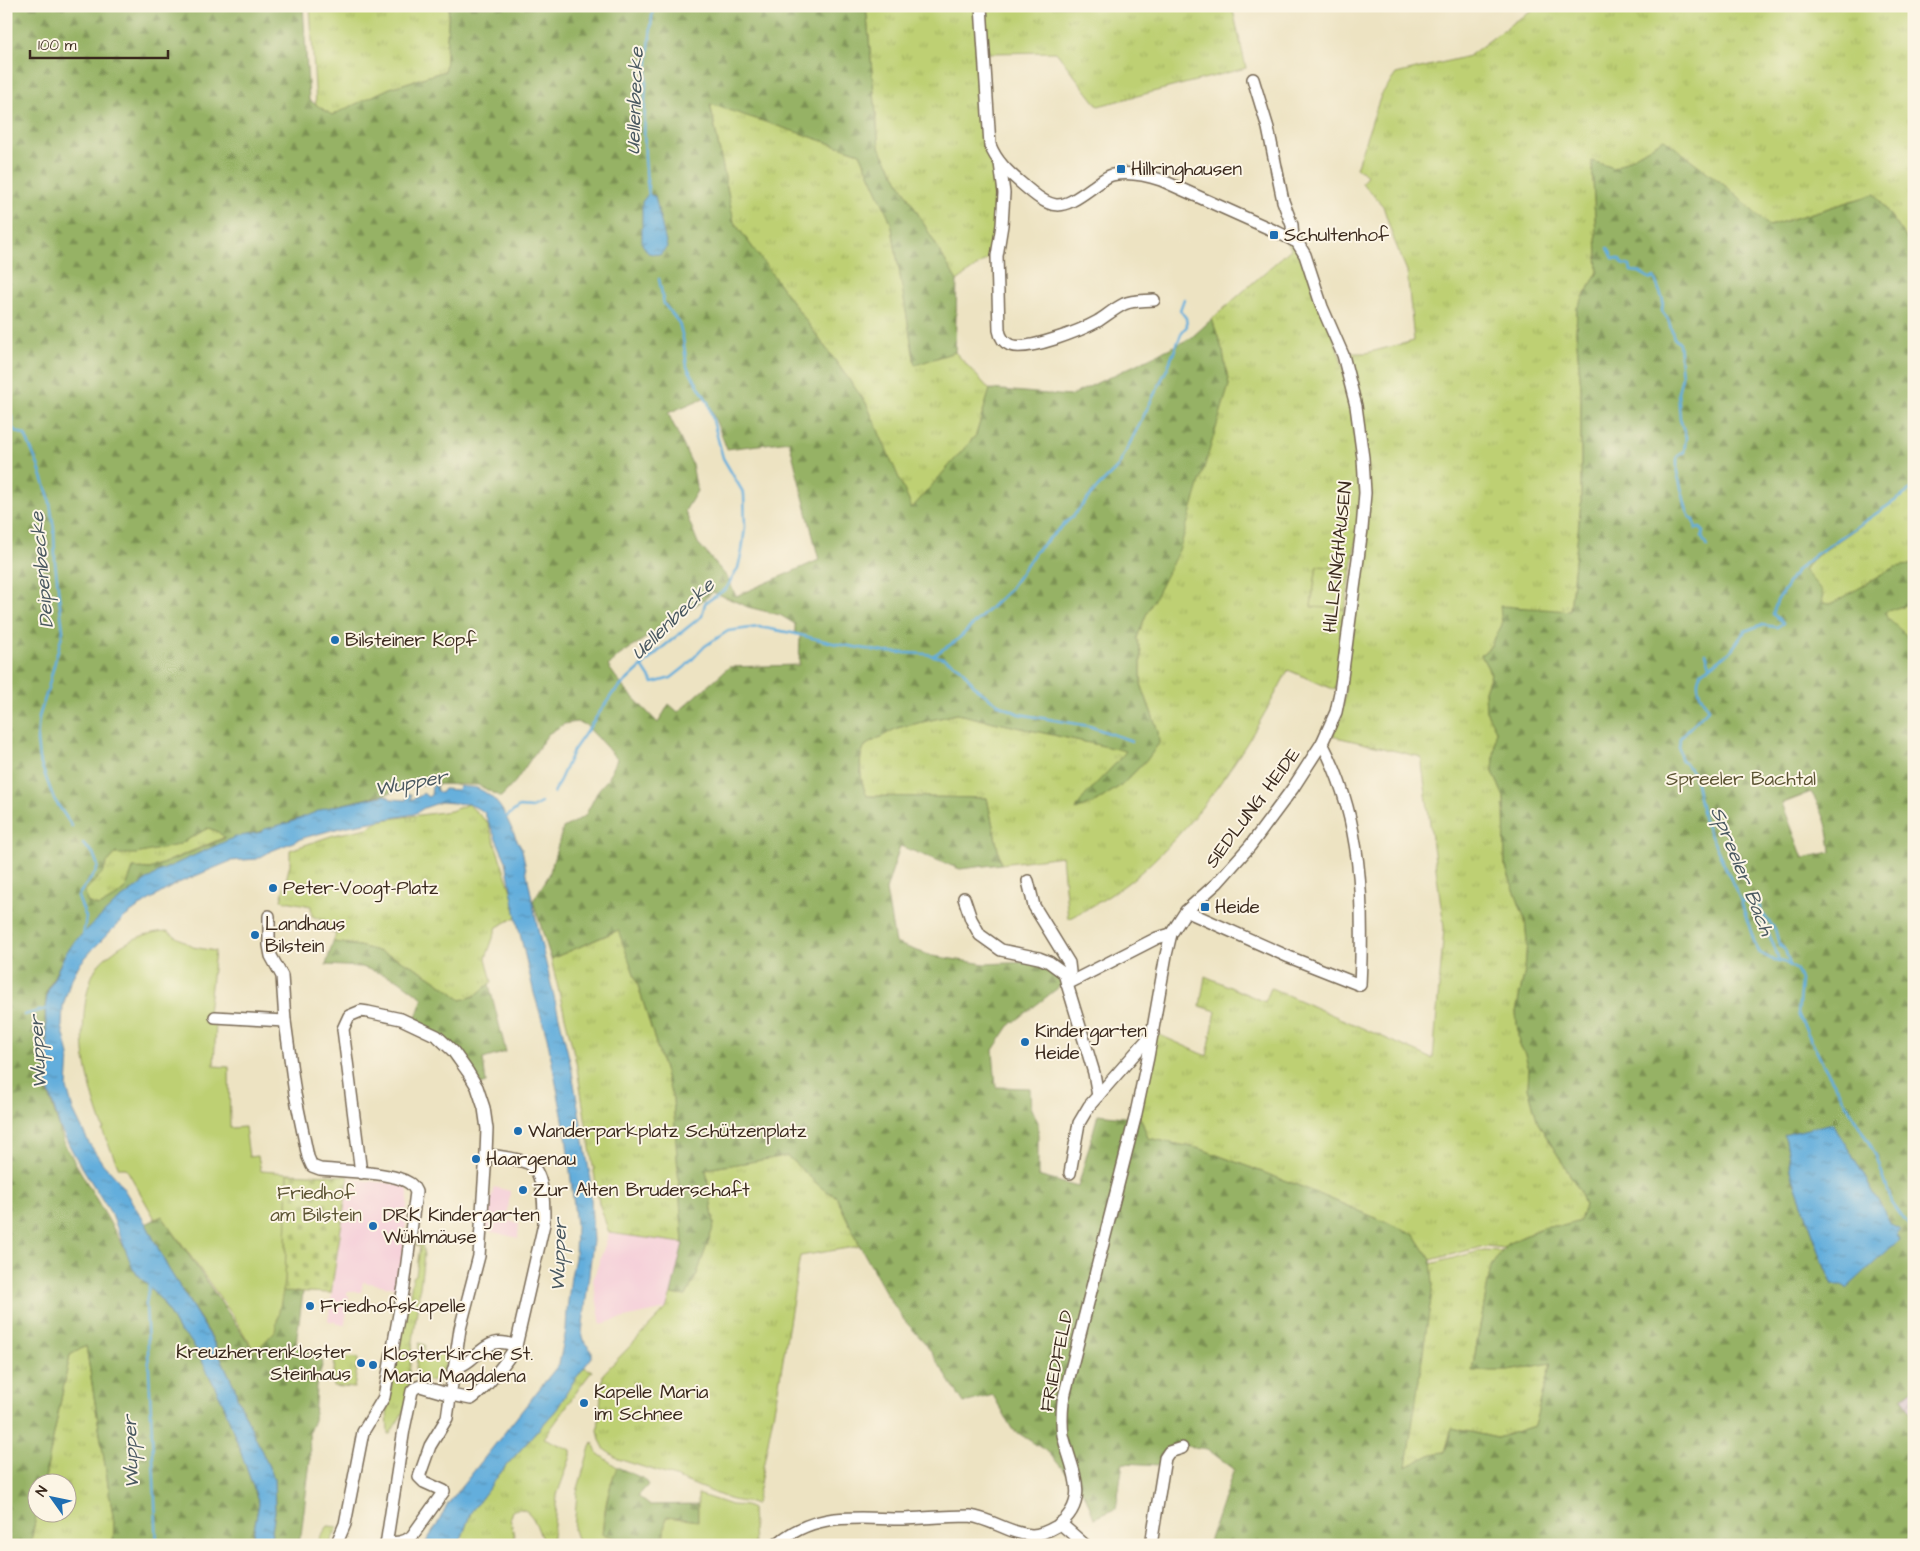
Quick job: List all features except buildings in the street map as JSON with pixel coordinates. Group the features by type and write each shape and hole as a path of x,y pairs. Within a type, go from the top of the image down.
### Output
{"street":[{"path":"981,6 990,141 994,155 1000,164 1033,193 1052,205 1073,202 1110,176 1124,174 1146,175 1161,180 1292,240 1292,225 1283,201 1268,128 1253,79"},
{"path":"1000,164 1004,193 997,266 999,330 1005,342 1010,345 1020,346 1045,341 1096,322 1124,304 1154,300"},
{"name":"HILLRINGHAUSEN","path":"1292,240 1297,242 1306,255 1322,307 1343,355 1356,406 1364,475 1365,493 1362,529 1340,692"},
{"name":"SIEDLUNG HEIDE","path":"1153,1032 1160,983 1172,934 1186,911 1217,883 1250,846 1273,816 1322,743 1336,712 1340,692"},
{"name":"SIEDLUNG HEIDE","path":"1186,911 1289,957 1360,985 1362,918 1358,858 1345,800 1334,766 1322,743"},
{"path":"1028,881 1034,906 1069,963 1070,972 1067,984"},
{"path":"964,898 971,919 980,935 1001,950 1039,958 1049,962 1064,973 1092,1064 1098,1096"},
{"path":"269,916 269,945 271,956 282,976 285,1021 295,1094 308,1156 312,1166 320,1169 404,1180 415,1188 416,1197 404,1286 384,1397 363,1432 345,1524 336,1545"},
{"path":"1067,984 1157,938 1172,934"},
{"path":"361,1173 343,1029 349,1016 362,1011 401,1019 437,1036 453,1051 477,1087 484,1108 487,1129 479,1256 460,1329 453,1370 451,1395 447,1418 430,1446 419,1477 424,1482 444,1491 412,1536 406,1541 395,1543 386,1543 412,1391 420,1386 451,1395 467,1399 475,1397 511,1356 516,1346 544,1224 542,1187 536,1171 527,1162 486,1154"},
{"path":"215,1017 285,1021"},
{"path":"1070,1174 1079,1123 1098,1096 1153,1032"},
{"name":"FRIEDFELD","path":"776,1545 804,1526 822,1520 841,1518 903,1519 970,1516 985,1519 1014,1531 1034,1535 1052,1529 1071,1511 1077,1488 1074,1470 1062,1432 1063,1401 1135,1118 1153,1032"},
{"path":"453,1370 470,1360 487,1346 497,1342 506,1342 516,1346"},
{"path":"1151,1545 1165,1458 1170,1452 1182,1448"},
{"path":"1060,1523 1085,1545"}],"shaded area":[{"name":"DRK Kindergarten Wühlmäuse","path":"349,1179 399,1184 408,1190 403,1260 398,1288 363,1282 361,1292 347,1292 347,1295 349,1295 345,1324 337,1324 328,1321"},
{"path":"494,1187 510,1191 507,1221 519,1223 518,1238 484,1230"},
{"path":"609,1233 683,1243 666,1309 601,1325 593,1280"},
{"path":"1914,1388 1914,1419 1902,1397"},
{"path":"1914,1525 1914,1545 1904,1545"}],"green space":[{"name":"Spreeler Bachtal","path":"6,6 303,6 309,100 332,115 390,88 445,71 449,6 866,6 879,147 957,281 955,352 915,365 891,222 860,153 710,104 734,222 866,403 912,508 976,435 990,389 1070,396 1191,338 1212,319 1223,352 1229,385 1180,548 1146,615 1137,638 1141,653 1141,684 1158,731 1159,743 1150,756 1123,784 1096,802 1076,810 1084,797 1126,751 957,714 897,728 866,745 861,756 861,778 867,796 987,798 1001,864 960,869 900,846 886,890 895,943 932,956 985,964 1028,962 1053,972 1063,984 1009,1026 993,1050 996,1087 1030,1088 1031,1109 1038,1122 1038,1176 1078,1187 1098,1114 1141,1119 1148,1138 1201,1149 1302,1187 1414,1234 1431,1260 1433,1285 1406,1467 1432,1454 1445,1452 1452,1428 1497,1438 1534,1426 1551,1363 1508,1371 1472,1371 1491,1266 1507,1244 1547,1226 1563,1226 1580,1221 1585,1205 1580,1191 1538,1123 1528,1087 1529,1069 1525,1054 1519,1045 1516,1012 1525,970 1527,941 1525,920 1505,865 1504,797 1493,772 1496,730 1486,711 1485,691 1491,674 1481,655 1490,647 1502,625 1500,606 1570,611 1581,503 1581,387 1576,332 1577,308 1598,272 1592,161 1614,168 1664,139 1728,188 1769,226 1875,194 1914,249 1914,488 1811,560 1804,570 1822,591 1823,603 1832,604 1895,567 1914,563 1914,602 1885,612 1887,618 1914,642 1914,1388 1902,1397 1914,1419 1914,1525 1904,1545 1208,1545 1234,1469 1207,1449 1179,1445 1160,1465 1123,1463 1116,1509 1094,1518 1085,1495 1049,1453 1012,1429 993,1395 964,1403 925,1343 904,1320 887,1295 860,1246 836,1196 823,1189 787,1156 706,1169 714,1225 697,1274 686,1296 671,1294 683,1243 673,1099 637,982 618,930 551,959 533,901 549,875 563,828 585,816 599,789 608,779 617,759 586,725 577,722 564,724 548,734 515,782 501,797 478,785 426,784 344,804 223,844 65,954 47,991 45,1008 47,1089 65,1145 128,1254 133,1269 162,1301 179,1331 189,1339 196,1349 223,1403 259,1503 251,1545 113,1545 114,1522 86,1346 70,1355 46,1474 28,1474 28,1524 34,1524 30,1545 6,1545","holes":["706,397 727,449 789,441 819,560 736,596 726,576 698,543 685,511 697,491 692,464 668,413","713,592 748,607 780,615 795,624 795,632 800,635 799,665 729,667 678,712 669,704 658,723 623,687 608,666 620,655","1811,792 1825,821 1831,852 1803,858 1782,803","208,828 217,831 225,838 150,869 133,868 126,888 114,898 98,906 87,902 85,891 104,871 106,864 115,854 136,854 178,845","1832,1123 1857,1163 1899,1239 1833,1285 1825,1268 1792,1175 1786,1140"]},
{"path":"310,6 449,6 445,71 390,88 332,116 316,105"},
{"path":"866,6 978,6 989,152 1001,193 994,254 957,281 879,147"},
{"path":"984,6 1232,6 1246,68 1098,106 1056,52 988,53"},
{"path":"1541,6 1914,6 1914,249 1875,194 1769,226 1728,188 1664,140 1614,168 1592,161 1598,272 1577,308 1576,332 1581,387 1581,503 1570,611 1502,625 1490,647 1481,655 1491,674 1485,691 1486,711 1496,730 1493,772 1504,797 1505,865 1525,920 1527,941 1525,970 1516,1012 1519,1045 1525,1054 1529,1069 1528,1087 1538,1123 1580,1191 1585,1205 1580,1221 1563,1226 1546,1226 1507,1244 1504,1248 1485,1246 1431,1260 1414,1234 1302,1187 1201,1149 1148,1138 1141,1119 1135,1118 1153,1032 1207,1056 1216,1011 1200,1006 1205,976 1265,1002 1271,988 1433,1059 1444,928 1421,757 1332,736 1341,718 1347,661 1367,528 1347,353 1366,353 1414,341 1407,271 1383,206 1362,183 1367,175 1356,168 1381,95 1396,74 1469,56 1515,21"},
{"path":"710,103 860,153 891,221 915,364 955,352 990,390 976,435 912,509 866,403 734,222"},
{"path":"1286,240 1293,244 1302,256 1333,334 1349,392 1357,443 1360,503 1352,569 1317,566 1311,606 1345,609 1335,690 1288,670 1258,725 1224,778 1185,827 1133,879 1106,898 1068,919 1062,856 1001,864 987,798 867,796 860,771 861,756 866,745 897,728 957,714 1127,751 1085,797 1096,802 1123,784 1150,756 1158,731 1141,684 1141,653 1137,638 1205,462 1229,385 1223,352 1212,319 1291,249"},
{"name":"Spreeler Bachtal","path":"1914,488 1914,644 1755,713 1802,796 1776,806 1819,913 1682,738 1775,614 1811,560 1892,502 1896,497"},
{"path":"1317,566 1352,569 1345,609 1311,607"},
{"path":"468,804 488,823 512,894 516,917 497,927 486,958 492,982 475,996 461,1000 417,968 402,961 369,949 333,942 336,934 324,929 326,922 312,916 311,906 281,900 290,864 290,850 334,835 368,828 381,820 451,811"},
{"path":"208,828 217,831 225,837 150,869 133,868 126,888 114,898 98,906 87,902 84,891 104,871 106,864 115,854 178,845"},
{"path":"619,930 673,1099 683,1243 609,1233 599,1203 576,1062 551,959"},
{"path":"167,931 193,947 215,951 208,1013 216,1021 214,1066 229,1067 230,1128 245,1127 249,1157 258,1156 261,1171 288,1173 285,1281 275,1331 255,1352 231,1313 162,1216 155,1219 126,1168 119,1168 102,1130 104,1129 88,1077 83,1036 87,995 94,971 104,959 124,944 148,934"},
{"path":"333,942 369,949 402,961 417,968 461,1000 475,996 489,984 506,1052 483,1059 486,1083 480,1085 415,1020 423,998 397,979 362,967 326,965"},
{"path":"787,1156 823,1189 836,1196 860,1246 800,1256 779,1384 756,1504 732,1500 675,1477 618,1459 605,1450 598,1430 603,1374 666,1309 671,1294 686,1296 697,1274 714,1225 706,1169"},
{"name":"Friedhof am Bilstein","path":"288,1173 349,1176 331,1293 282,1291 285,1281"},
{"path":"162,1216 255,1352 275,1331 282,1291 303,1292 296,1343 323,1362 316,1386 314,1420 309,1432 310,1461 301,1535 297,1545 270,1545 275,1511 274,1478 211,1336 168,1268 146,1224"},
{"path":"416,1243 422,1244 424,1255 408,1381 409,1396 401,1415 390,1434 388,1434 387,1409 391,1402 389,1399 413,1277 416,1275 420,1247 415,1245"},
{"path":"1484,1250 1502,1251 1491,1267 1472,1370 1508,1371 1551,1363 1534,1426 1497,1438 1452,1428 1445,1452 1432,1454 1405,1468 1433,1285 1431,1264"},
{"path":"419,1343 425,1345 423,1355 432,1358 439,1354 447,1356 441,1382 418,1378 415,1375"},
{"path":"86,1346 114,1522 113,1545 30,1545 34,1524 78,1524 78,1474 46,1474 70,1355"},
{"path":"335,1357 358,1358 357,1368 355,1368 357,1369 354,1388 333,1386"},
{"path":"584,1367 592,1371 544,1438 571,1450 571,1456 557,1495 552,1545 544,1545 533,1519 525,1510 519,1509 512,1511 510,1517 516,1545 470,1545 462,1537 471,1512 505,1467 557,1409"},
{"path":"593,1442 597,1453 617,1467 607,1500 602,1534 618,1539 663,1543 666,1517 698,1521 698,1494 731,1505 746,1506 752,1509 754,1545 579,1545 574,1530 577,1492"},
{"path":"617,1467 644,1479 648,1485 638,1496 649,1505 698,1504 698,1521 666,1517 664,1543 618,1539 602,1534 609,1492"},
{"path":"328,1526 338,1527 329,1545 318,1544 320,1537"}],"water":[{"path":"648,194 655,196 667,247 660,255 648,253 642,244 642,202"},
{"path":"436,785 437,791 441,793 444,789 457,790 460,786 477,788 488,794 501,808 522,849 540,939 571,1066 590,1176 593,1241 582,1333 585,1343 592,1351 592,1357 573,1382 557,1409 505,1467 471,1512 459,1545 424,1545 447,1505 559,1364 566,1330 571,1276 575,1258 576,1225 566,1135 547,1037 534,993 516,917 506,861 484,812 468,804 441,802 414,814 343,827 303,838 257,859 231,861 176,884 125,917 93,949 79,965 70,982 63,1006 62,1026 69,1055 67,1088 73,1110 89,1143 103,1164 118,1180 146,1224 168,1268 211,1337 274,1478 275,1511 270,1545 251,1545 259,1503 223,1403 196,1349 189,1339 179,1331 162,1301 133,1269 112,1215 60,1128 48,1088 45,1008 48,991 65,954 77,939 114,904 158,872 235,837 262,832 265,829 291,822 326,808 386,795 391,799 406,800 408,794 411,794 411,800 423,793 428,797 431,795 432,787"},
{"path":"1832,1123 1891,1224 1900,1229 1896,1234 1899,1240 1847,1288 1842,1285 1833,1285 1825,1268 1792,1175 1786,1140 1783,1135"}],"waterway":[{"name":"Uellenbecke","path":"649,196 644,125 646,78 653,6"},
{"path":"1608,248 1613,258 1619,259 1622,264 1630,266 1631,271 1639,272 1651,279 1654,277 1663,300 1662,311 1668,319 1674,338 1679,343 1682,377 1678,392 1680,419 1686,437 1684,452 1677,457 1677,472 1687,511 1690,517 1694,519 1696,529 1700,528 1704,532 1702,537 1707,547"},
{"name":"Uellenbecke","path":"554,793 573,751 613,693 663,647 702,616 705,603 726,589 738,568 742,551 745,527 744,494 723,458 708,402 687,367 679,323 664,304 659,279"},
{"path":"934,655 956,641 1009,590 1036,551 1074,515 1118,467 1167,369 1182,332 1187,326 1186,318 1180,310 1184,299"},
{"name":"Deipenbecke","path":"6,405 13,420 12,426 14,430 25,435 49,497 54,529 55,562 63,631 39,717 37,740 39,759 54,799 72,826"},
{"name":"Spreeler Bach","path":"1914,488 1815,555 1796,571 1777,601 1773,614 1783,623 1777,627 1761,625 1745,631 1730,652 1701,673 1698,687 1708,709 1680,738 1679,749 1681,759 1694,774 1704,821 1741,901 1755,944 1760,953 1771,959 1784,962 1797,970 1801,980 1798,1014 1824,1066 1876,1155 1892,1203 1914,1233"},
{"path":"642,666 653,683 671,678 685,667 705,646 728,631 759,627 884,652 926,654 943,658 960,667 977,689 998,704 1019,714 1089,726 1132,741"},
{"path":"1706,653 1710,666"},
{"name":"Uellenbecke","path":"505,818 519,807 532,808 541,803"},
{"name":"Deipenbecke","path":"83,844 93,853 98,866 78,897 86,917 83,937"},
{"path":"1741,901 1752,901 1759,905 1762,913 1775,929 1779,944 1785,950 1790,965"},
{"path":"1762,914 1764,926 1773,943 1779,961"},
{"path":"24,1015 46,1009"},
{"name":"Wupper","path":"149,1285 146,1304 157,1545"}],"place":[{"name":"Hillringhausen","path":"1121,169"},
{"name":"Schultenhof","path":"1274,235"},
{"name":"Bilsteiner Kopf","path":"335,640"},
{"name":"Peter-Voogt-Platz","path":"273,888"},
{"name":"Heide","path":"1205,907"},
{"name":"Landhaus Bilstein","path":"255,935"},
{"name":"Kindergarten Heide","path":"1025,1042"},
{"name":"Wanderparkplatz Schützenplatz","path":"518,1131"},
{"name":"Haargenau","path":"476,1159"},
{"name":"Zur Alten Bruderschaft","path":"523,1190"},
{"name":"DRK Kindergarten Wühlmäuse","path":"373,1226"},
{"name":"Friedhofskapelle","path":"310,1306"},
{"name":"Kreuzherrenkloster Steinhaus","path":"361,1363"},
{"name":"Klosterkirche St. Maria Magdalena","path":"373,1365"},
{"name":"Kapelle Maria im Schnee","path":"584,1403"}]}
